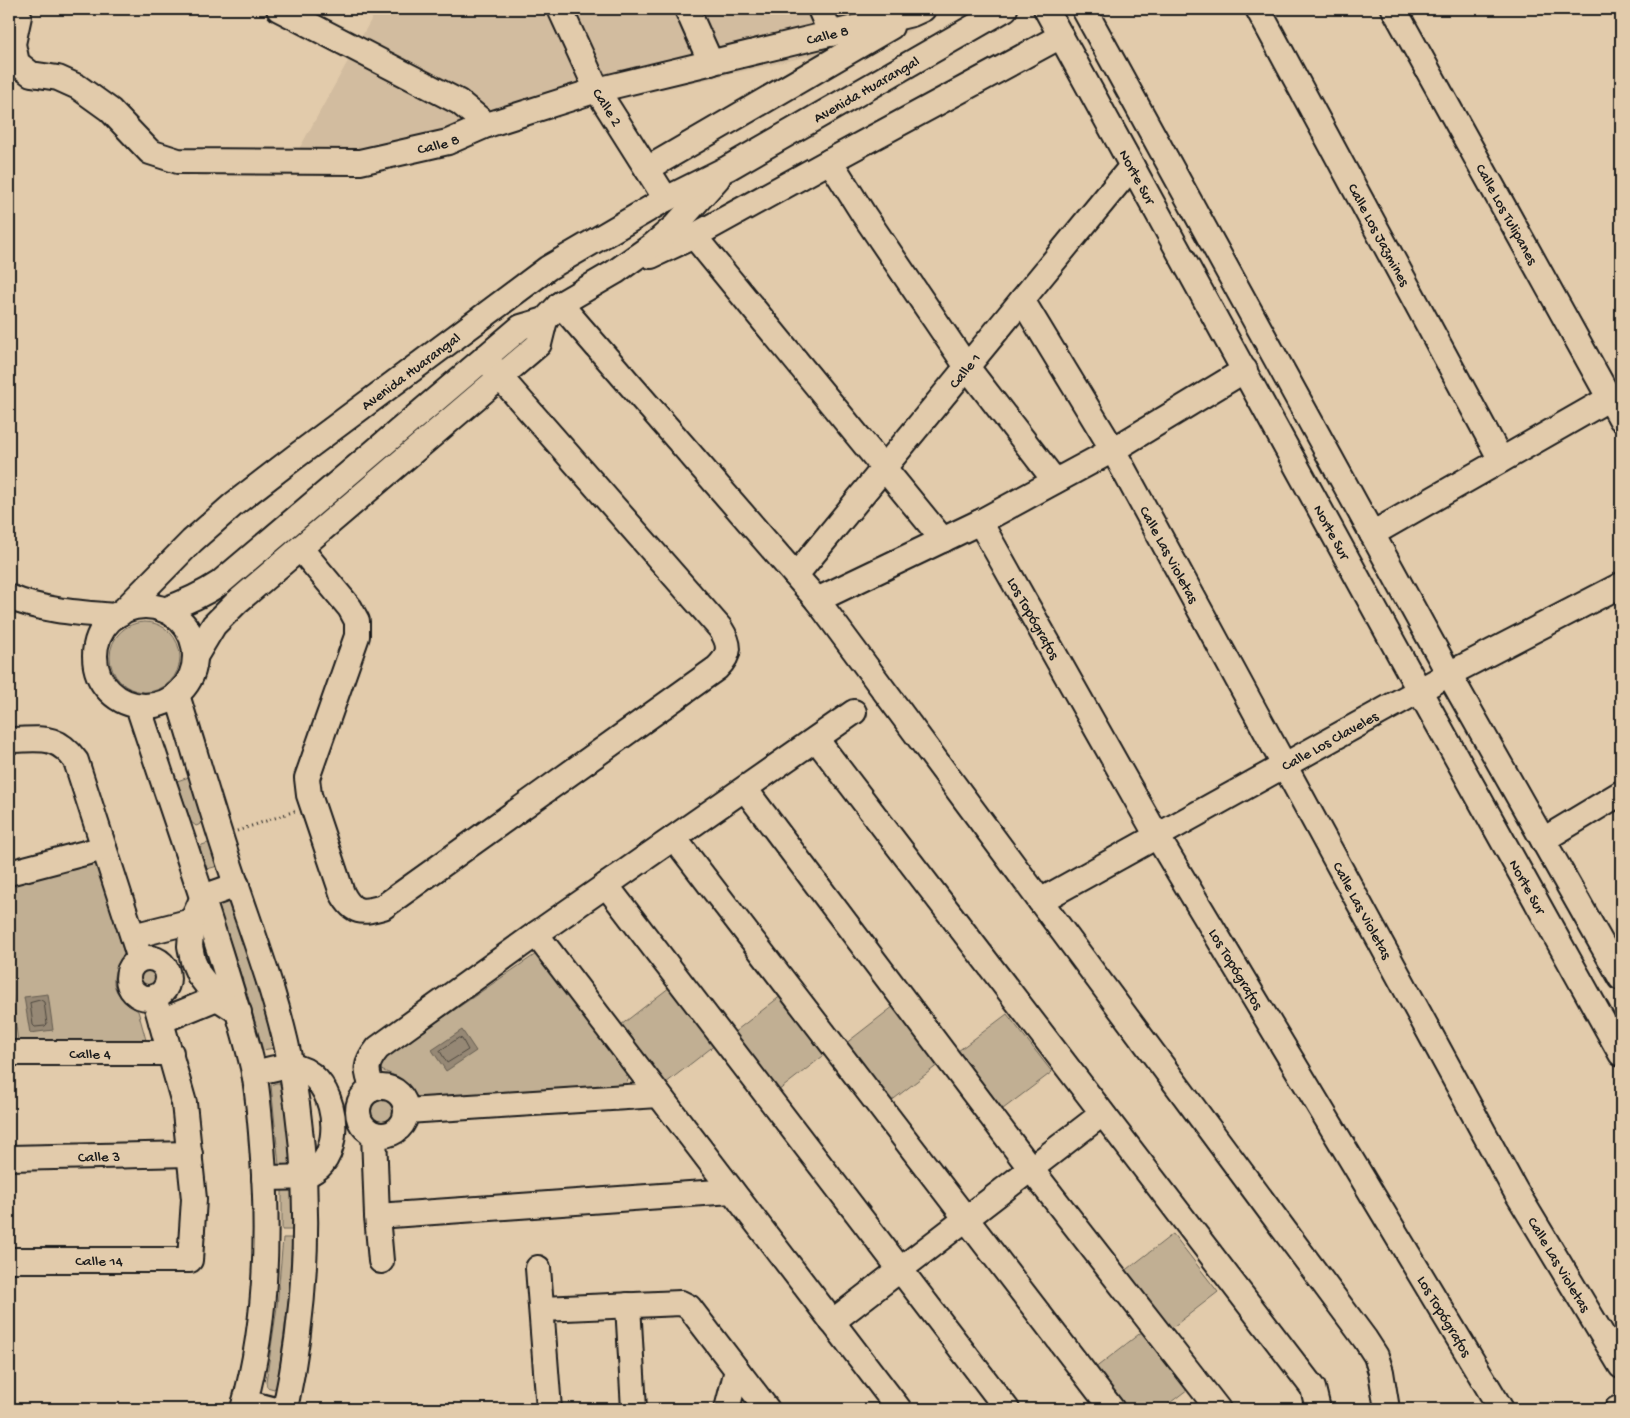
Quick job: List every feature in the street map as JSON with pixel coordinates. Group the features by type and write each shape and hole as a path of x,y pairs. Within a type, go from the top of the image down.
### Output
{"street":[{"path":"278,9 459,102 487,125"},
{"name":"Calle 2","path":"560,9 597,90 666,199"},
{"path":"687,9 711,63"},
{"path":"820,9 831,34"},
{"name":"Avenida Huarangal","path":"118,615 192,541 234,504 548,268 666,199 728,168 1005,9"},
{"name":"Norte Sur","path":"1046,9 1419,690 1621,1054"},
{"path":"1084,9 1449,674 1543,840 1614,947 1621,978"},
{"name":"Calle Los Jazmines","path":"1258,9 1501,460"},
{"name":"Calle Los Tulipanes","path":"1394,9 1621,418"},
{"path":"648,169 918,12"},
{"name":"Calle 8","path":"19,16 13,44 17,63 31,74 58,78 78,87 110,110 150,152 178,161 360,162 448,142 487,125 597,90 918,12"},
{"path":"615,272 694,236 1061,36"},
{"path":"830,161 868,223 967,367 1055,481"},
{"name":"Calle 1","path":"796,575 1132,166"},
{"name":"Avenida Huarangal","path":"164,610 202,595 220,583 521,327 552,312 653,245 675,226 728,168"},
{"path":"694,236 943,540"},
{"name":"Calle Las Violetas","path":"1022,300 1113,450 1515,1190 1621,1366"},
{"path":"196,655 214,625 237,602 539,344 552,312 817,600 1365,1339 1376,1356 1388,1409"},
{"path":"300,548 350,608 357,620 356,636 307,778 312,805 342,893 348,904 356,910 369,911 383,907 717,668 725,660 728,650 726,638 720,628 500,377 485,357"},
{"path":"817,600 980,522 1113,450 1245,370"},
{"path":"1372,534 1610,398"},
{"name":"Los Topógrafos","path":"980,522 1156,836 1501,1409"},
{"name":"Calle Los Claveles","path":"1040,901 1419,690 1621,585"},
{"path":"9,597 21,602 69,611 118,615"},
{"path":"142,607 164,610 176,617 186,628 193,641 196,655 194,670 187,684 177,695 165,702 152,706 138,706 125,702 105,686 99,674 96,662 98,643 106,625 118,615 142,607"},
{"path":"177,695 219,833 272,994 290,1066 305,1176 306,1235 304,1281 298,1334 285,1409"},
{"path":"138,706 203,897 239,1012 254,1073 261,1127 266,1240 263,1302 256,1352 244,1406 272,1409"},
{"path":"381,1262 368,1130 358,1112 367,1093 367,1063 378,1048 536,934 854,712"},
{"path":"9,740 51,739 68,749 76,761 133,936 149,960 164,966 168,973 168,981 160,993 161,1021 184,1103 190,1154"},
{"path":"816,739 1313,1388 1318,1409"},
{"path":"745,789 1031,1169 1218,1409"},
{"path":"1543,840 1621,793"},
{"path":"184,842 219,833"},
{"path":"674,838 1112,1409"},
{"path":"9,873 104,848"},
{"path":"237,885 203,897 192,921 190,946 193,961 199,975 217,998 239,1012"},
{"path":"606,885 1007,1409"},
{"path":"133,936 192,921"},
{"path":"536,934 899,1409"},
{"path":"190,946 135,963 128,973 129,985 136,995 148,999 199,975"},
{"path":"161,1021 217,998"},
{"name":"Calle 4","path":"9,1053 171,1053"},
{"path":"254,1073 290,1066 309,1072 321,1085 330,1101 333,1131 330,1147 322,1164 305,1176 264,1178"},
{"path":"330,1101 367,1093 380,1086 396,1090 406,1103 407,1110 404,1122 397,1131 386,1135 368,1130 333,1131"},
{"path":"407,1110 658,1095"},
{"path":"832,1322 1102,1114"},
{"name":"Calle 3","path":"9,1158 190,1154"},
{"name":"Calle 14","path":"9,1260 190,1260 194,1199 190,1154"},
{"path":"376,1216 732,1191"},
{"path":"538,1268 549,1409"},
{"path":"542,1309 681,1303 689,1307 767,1409"},
{"path":"628,1305 634,1409"},
{"path":"728,1409 737,1370"},
{"path":"1617,1409 1621,1406"}],"path":[{"path":"219,833 312,805"}],"shaded area":[{"path":"377,9 952,9 901,35 284,176"},
{"path":"145,622 164,628 174,638 180,657 174,676 164,686 145,692 126,686 116,676 110,657 116,638 126,628"},
{"path":"189,777 203,820 201,824 196,826 191,822 177,781"},
{"path":"211,844 218,866 207,869 200,849 202,845"},
{"path":"96,862 124,953 115,971 114,986 122,998 138,1011 146,1040 18,1041 9,976 9,885"},
{"path":"230,901 259,990 274,1048 263,1050 218,904"},
{"path":"536,954 631,1075 623,1088 419,1100 412,1089 403,1081 381,1070 380,1061"},
{"path":"147,962 158,967 163,978 158,989 147,994 136,989 131,978 136,967"},
{"path":"670,987 715,1045 666,1083 621,1025"},
{"path":"782,995 827,1053 778,1091 733,1033"},
{"path":"894,1006 939,1064 890,1102 845,1044"},
{"path":"1007,1014 1052,1072 1003,1109 958,1051"},
{"path":"281,1083 292,1163 289,1166 283,1167 279,1165 271,1085"},
{"path":"383,1091 389,1092 394,1096 398,1101 398,1113 394,1118 389,1122 383,1123 377,1122 372,1118 368,1113 367,1107 368,1101 372,1096 377,1092"},
{"path":"285,1188 292,1189 292,1230 282,1230 282,1191"},
{"path":"1173,1234 1218,1292 1169,1330 1124,1272"},
{"path":"283,1238 292,1238 288,1304 277,1385 274,1389 267,1387 266,1382 277,1307"},
{"path":"1143,1331 1188,1389 1162,1409 1125,1409 1094,1369"}],"water":[{"path":"48,994 53,1030 30,1033 24,997"},
{"path":"462,1030 476,1051 446,1071 432,1050"}]}
